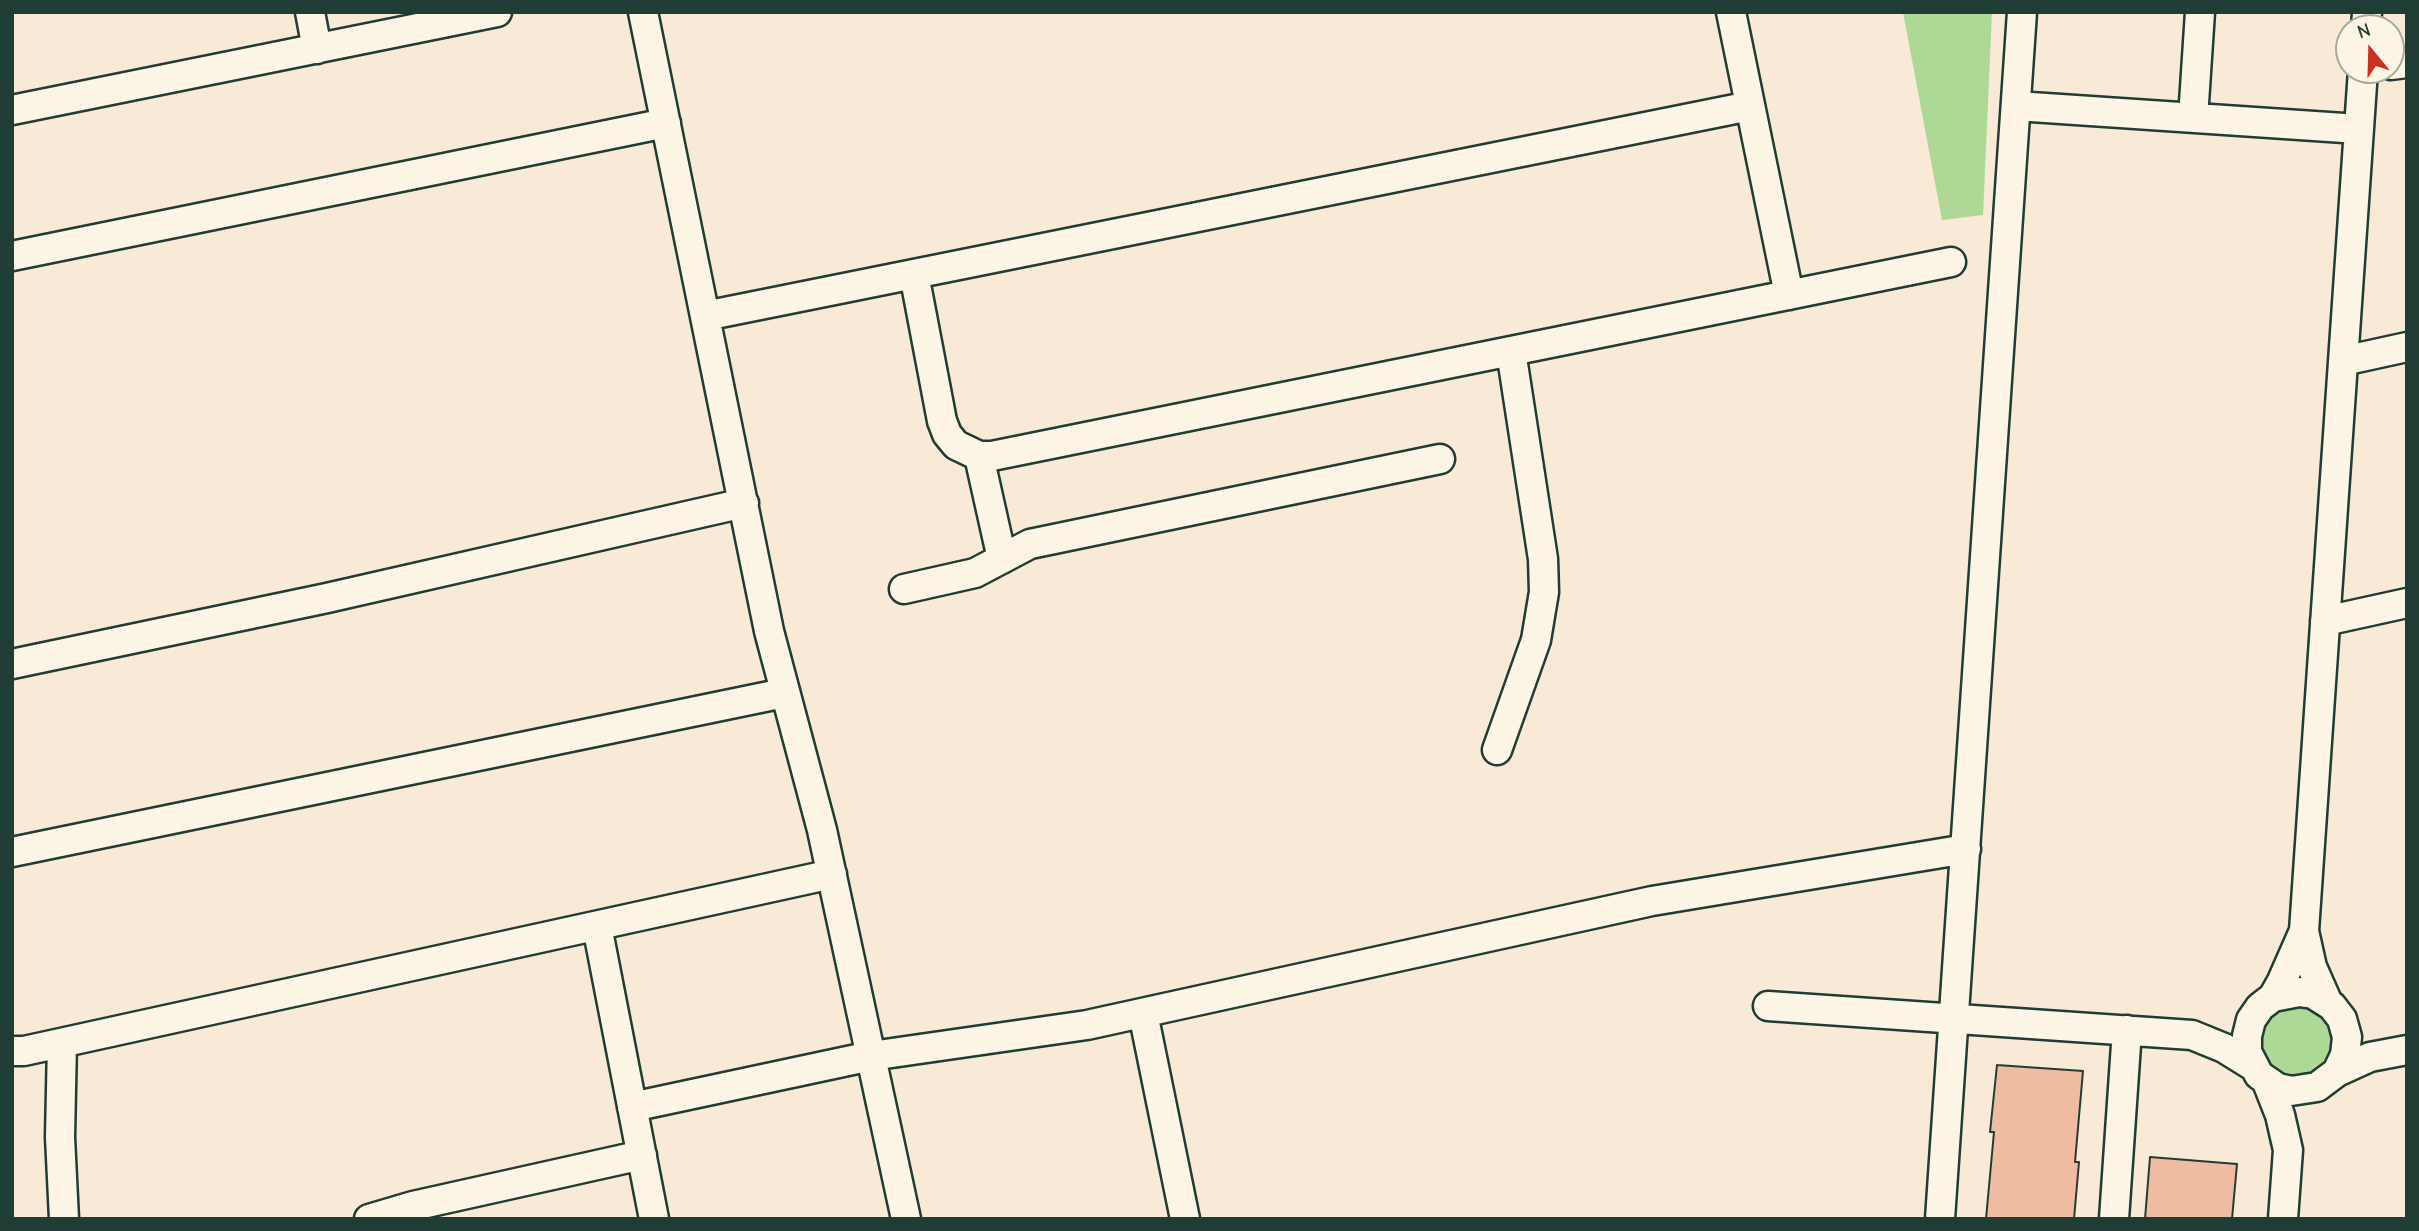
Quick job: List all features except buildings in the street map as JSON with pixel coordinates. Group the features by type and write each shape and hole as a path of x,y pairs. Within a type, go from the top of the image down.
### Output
{"street":[{"path":"310,12 317,48"},
{"path":"12,110 317,48 446,17 496,12"},
{"path":"643,12 756,569 784,693 822,830 906,1219"},
{"path":"1731,12 1789,295"},
{"path":"1940,1219 2022,12"},
{"path":"2193,118 2200,12"},
{"path":"2288,1150 2301,1118 2345,1055 2347,1037 2312,967 2304,931 2362,84"},
{"path":"705,316 1750,106"},
{"path":"2016,106 2359,129"},
{"path":"12,256 666,123"},
{"path":"914,274 942,421 947,434 956,445 979,456 1006,453 1951,262"},
{"path":"2343,361 2407,347"},
{"path":"1497,750 1536,640 1544,592 1543,559 1511,351"},
{"path":"979,456 1003,559"},
{"path":"904,589 965,576 1030,544 1440,459"},
{"path":"12,664 340,595 744,503"},
{"path":"2325,621 2407,603"},
{"path":"12,852 784,693"},
{"path":"632,1107 872,1056 1087,1025 1652,901 1966,849"},
{"path":"12,1051 62,1043 832,874"},
{"path":"597,926 654,1219"},
{"path":"2283,1219 2288,1150 2280,1115 2247,1052 2247,1036 2251,1020 2267,1002 2290,965 2304,931"},
{"path":"2192,1035 2227,1025 2267,1002 2299,992 2314,994 2373,1037 2406,1050"},
{"path":"1768,1006 2192,1035 2224,1048 2260,1074 2291,1091 2327,1079 2370,1057 2406,1050"},
{"path":"1143,1013 1185,1219"},
{"path":"2114,1219 2127,1030"},
{"path":"62,1043 60,1137 64,1219"},
{"path":"369,1219 413,1206 642,1155"}],"green space":[{"path":"1903,12 1992,12 1983,215 1942,220"},
{"path":"2308,1002 2332,1020 2336,1051 2317,1075 2287,1079 2262,1060 2258,1030 2277,1005"}]}
